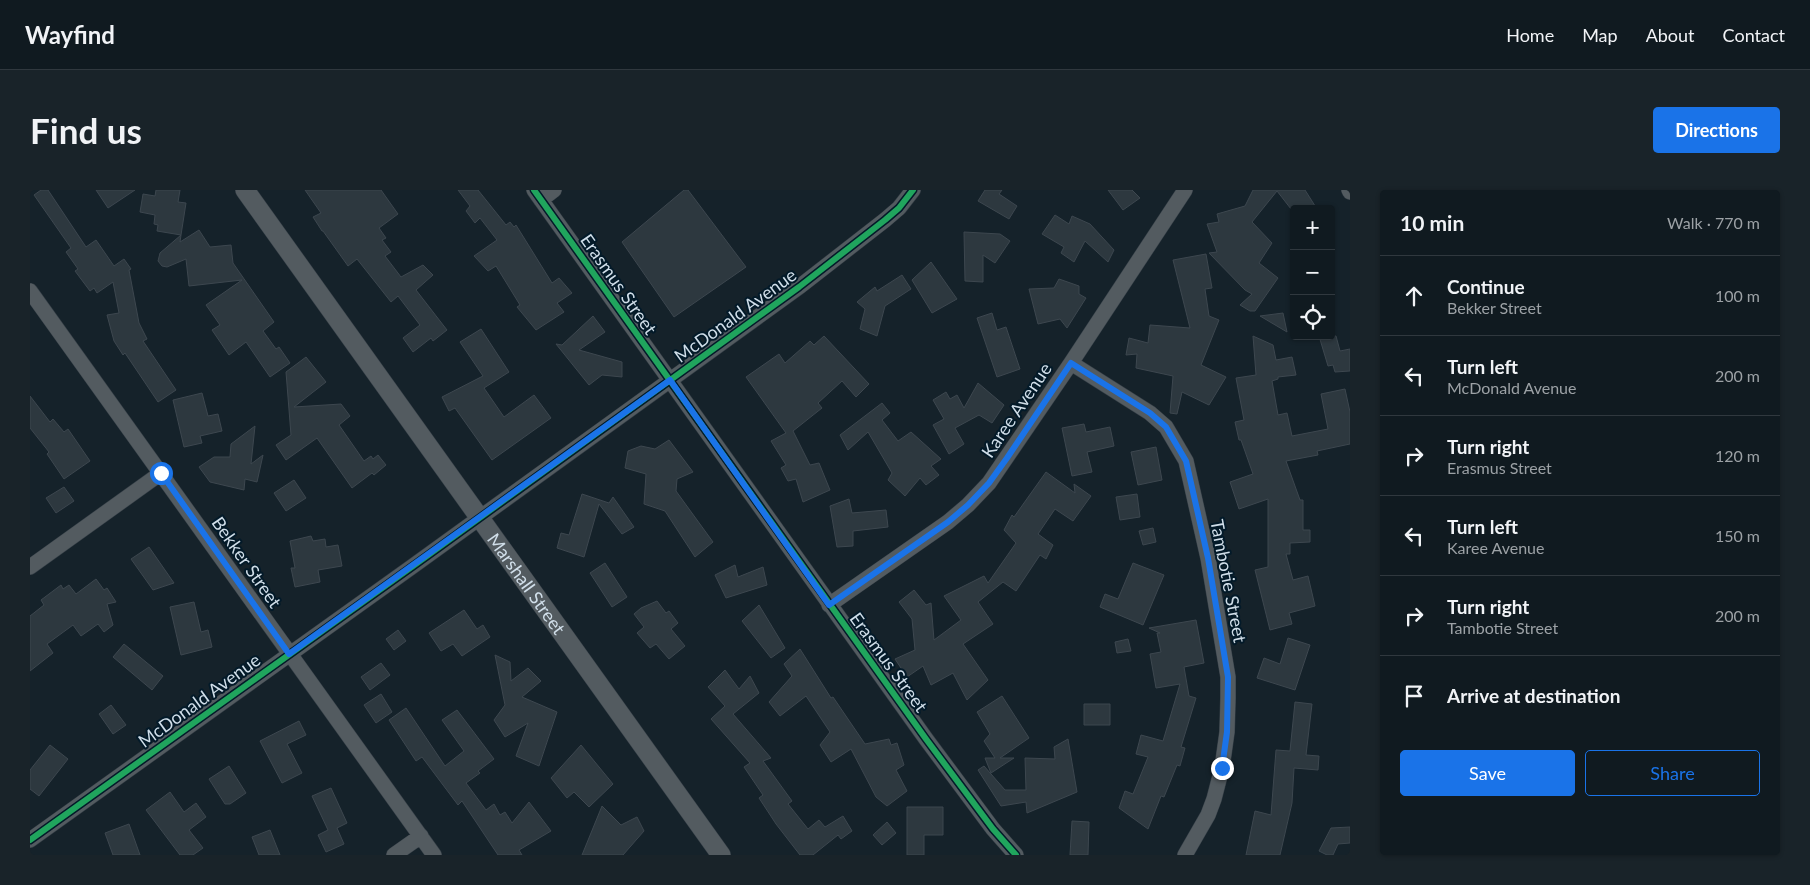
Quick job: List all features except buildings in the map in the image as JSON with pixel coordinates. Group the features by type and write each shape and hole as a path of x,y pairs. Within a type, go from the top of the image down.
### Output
{"street":[{"name":"Marshall Street","path":"245,190 721,855"},
{"path":"537,195 554,190"},
{"name":"McDonald Avenue","path":"30,840 479,518 857,243 898,208 913,190"},
{"name":"Karee Avenue","path":"829,605 948,522 989,483 1185,190"},
{"name":"Erasmus Street","path":"537,195 931,747 1016,855"},
{"name":"Bekker Street","path":"30,291 434,855"},
{"name":"Tambotie Street","path":"1071,363 1150,413 1166,427 1186,461 1208,558 1228,677 1228,698 1226,740 1222,768 1214,798 1208,816 1186,855"},
{"path":"30,568 161,473"},
{"path":"394,855 420,836"}],"cycle path":[{"path":"534,190 926,739 993,829 1016,855"},
{"path":"30,840 799,287 885,220 899,208 913,190"}],"route":[{"path":"161,473 289,654 670,380 829,605 948,522 968,505 989,483 1071,363 1150,413 1166,427 1186,461 1208,558 1228,677 1227,732 1222,768"}]}
